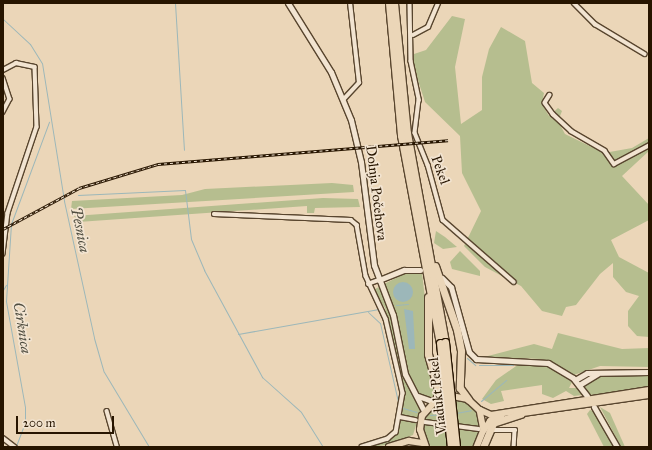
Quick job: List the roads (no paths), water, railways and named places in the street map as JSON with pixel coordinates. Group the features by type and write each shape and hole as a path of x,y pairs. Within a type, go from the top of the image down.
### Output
{"highway":[{"path":"389,3 399,119 423,270 428,354 439,393 434,400"},
{"path":"394,3 399,79 427,241 442,342"},
{"path":"427,241 457,330 461,351 460,388 468,399"},
{"path":"423,270 442,342"},
{"name":"Viadukt Pekel","path":"442,342 451,447"},
{"name":"Viadukt Pekel","path":"442,342 456,447"},
{"path":"480,410 491,415 649,390"},
{"path":"482,429 493,419 647,396"},
{"path":"483,447 493,423 521,414"}],"main road":[{"name":"Dolnja Počehova","path":"288,3 344,99 358,144 367,230 379,280 396,326 406,374 424,411"},
{"path":"379,280 404,270 423,270"},
{"path":"442,278 450,287 468,352 476,359 539,361 558,367 575,380 587,396"},
{"path":"575,380 587,373 649,372"},
{"path":"579,385 600,373"},
{"path":"416,395 434,400 453,395 468,399 480,410 482,429 478,447"},
{"path":"405,442 425,445 420,430 424,411 434,400"},
{"path":"594,407 617,447"},
{"path":"389,447 405,442 420,430"}],"street":[{"path":"344,99 359,83 350,3"},
{"name":"Pekel","path":"410,3 413,35 411,61 419,100 415,133 428,165 443,220 514,282"},
{"path":"413,35 428,28 438,3"},
{"path":"574,3 595,24 646,54"},
{"path":"3,70 11,64 24,63 35,67 36,134 8,213 3,254"},
{"path":"3,78 10,99 3,112"},
{"path":"550,95 544,103 550,111 571,131 605,151 614,164 649,145"},
{"name":"Dolnja Počehova","path":"214,214 351,220 359,228 368,284"},
{"path":"362,447 391,437 400,417 403,393 391,336 383,310 368,284 379,280"},
{"path":"107,411 117,447"},
{"path":"400,417 416,420"},
{"path":"425,422 482,429"},
{"path":"492,430 515,430 514,447"},
{"path":"3,438 14,447"}],"water":[{"path":"403,282 410,285 413,292 410,299 403,302 396,299 393,292 396,285"},
{"path":"404,309 413,311 415,349 409,349"}],"waterway":[{"path":"175,3 184,150"},
{"name":"Pesnica","path":"3,19 30,44 42,63 64,201 94,338 104,372 149,447"},
{"name":"Cirknica","path":"16,446 25,423 25,407 6,301 11,224 49,122"},
{"path":"78,195 185,190 191,239 204,270 262,377 301,412 323,447"},
{"name":"Cirknica","path":"3,290 6,285"},
{"path":"396,305 408,304"},
{"path":"238,334 379,309"},
{"path":"368,312 380,323 399,406"},
{"path":"467,358 475,365"},
{"path":"479,365 513,365"},
{"path":"481,401 506,380"},
{"path":"403,408 416,412"},
{"path":"456,413 471,410"},
{"path":"430,415 444,414"}],"railway":[{"path":"3,229 79,188 158,164 448,140"}]}
